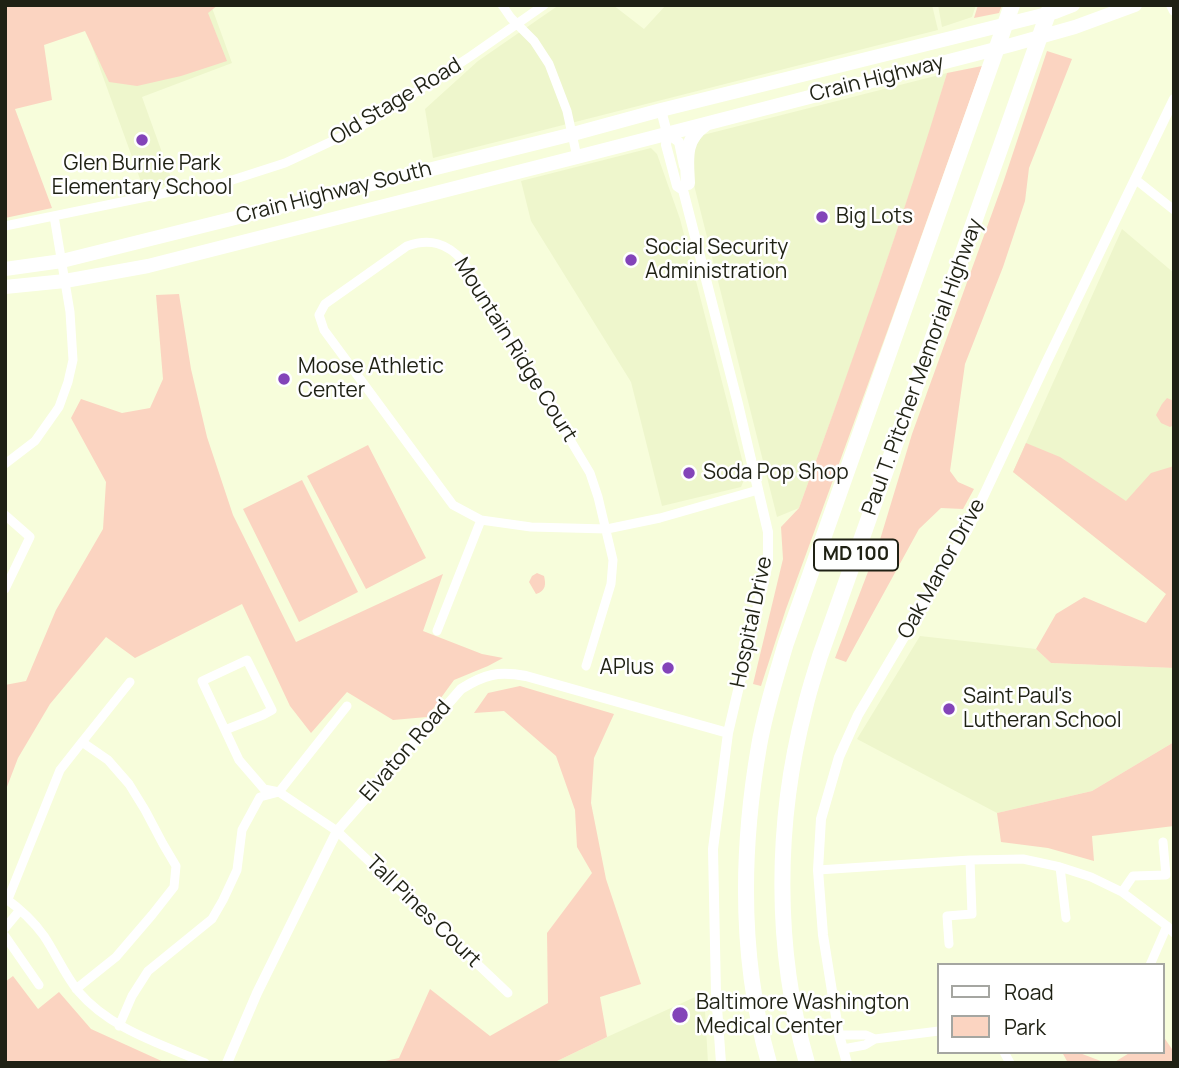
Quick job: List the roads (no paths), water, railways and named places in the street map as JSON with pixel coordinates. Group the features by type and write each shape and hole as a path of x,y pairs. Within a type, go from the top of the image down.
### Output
{"highway":[{"name":"Paul T. Pitcher Memorial Highway","path":"769,1063 753,982 746,890 751,794 759,744 786,643 1012,5"},
{"name":"Paul T. Pitcher Memorial Highway","path":"807,1063 789,975 783,890 784,836 789,793 805,708 825,643 1051,5"}],"main road":[{"name":"Crain Highway","path":"661,110 1055,12 1073,5"},
{"name":"Crain Highway","path":"617,146 1075,27 1135,5"},
{"name":"Crain Highway South","path":"5,269 62,261 661,110"},
{"path":"686,187 688,146 700,128 709,122"},
{"name":"Crain Highway South","path":"5,287 65,281 148,265 617,146"}],"street":[{"path":"502,5 534,41 549,64 568,111 577,157"},
{"name":"Old Stage Road","path":"5,226 223,183 285,163 382,115 544,5"},
{"path":"1171,5 1174,11"},
{"name":"Oak Manor Drive","path":"847,1063 839,1035 823,935 818,870 821,819 839,757 858,715 968,529 1173,102"},
{"name":"Hospital Drive","path":"661,110 667,133 666,145 677,186 686,187 768,532 768,564 729,733 713,849 716,993 721,1063"},
{"path":"1135,179 1174,210"},
{"path":"5,464 35,441 59,407 73,360 70,312 54,216"},
{"name":"Mountain Ridge Court","path":"481,520 453,505 324,330 319,315 325,304 407,246 422,241 453,250 463,261 590,473 607,529"},
{"path":"437,632 481,520 531,527 607,529 660,518 758,490"},
{"path":"5,515 30,537 5,589"},
{"path":"586,666 611,584 613,560 607,529"},
{"name":"Tall Pines Court","path":"225,730 272,709 247,660 202,681 239,761 264,789 279,792 337,831 508,993"},
{"name":"Elvaton Road","path":"227,1063 257,993 337,831 461,689 490,674 509,673 729,733"},
{"path":"130,681 60,770 6,898 43,936 76,989 103,1015 119,1026 205,1063"},
{"path":"119,1026 132,996 148,971 212,919 237,870 242,830 260,797 279,792 347,706"},
{"path":"76,989 116,957 152,915 174,887 176,866 129,784 108,760 82,742"},
{"path":"1122,892 1133,876 1166,875 1163,842"},
{"path":"818,870 1023,859 1060,867 1091,877 1122,892 1171,929 1151,963"},
{"path":"949,944 947,916 972,914 970,860"},
{"path":"1060,867 1066,918"},
{"path":"5,928 20,910"},
{"path":"5,936 39,985"},
{"path":"843,1049 865,1045 875,1039 937,1031"},
{"path":"839,1035 866,1035 875,1039"}],"place":[{"name":"Glen Burnie Park Elementary School","path":"142,140"},
{"name":"Big Lots","path":"822,217"},
{"name":"Social Security Administration","path":"631,260"},
{"name":"Moose Athletic Center","path":"284,379"},
{"name":"Soda Pop Shop","path":"689,473"},
{"name":"APlus","path":"668,668"},
{"name":"Saint Paul's Lutheran School","path":"949,709"},
{"name":"Baltimore Washington Medical Center","path":"680,1015"}]}
